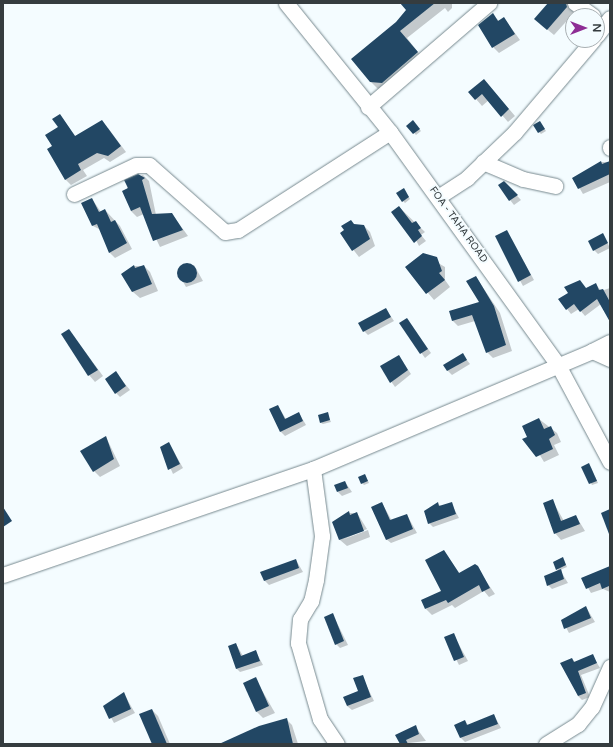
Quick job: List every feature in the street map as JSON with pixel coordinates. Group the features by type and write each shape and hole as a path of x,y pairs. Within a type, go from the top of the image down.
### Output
{"street":[{"name":"FOA - TAHA ROAD","path":"286,3 368,108 390,132 558,365 610,462"},
{"path":"368,108 489,3"},
{"path":"438,197 483,162 515,132 584,48"},
{"path":"74,194 136,165 149,165 225,232 238,230 390,132"},
{"path":"483,162 523,179 555,186"},
{"path":"3,575 313,469 610,342"},
{"path":"592,351 610,359"},
{"path":"313,469 322,536 313,594 300,620 298,643 320,719 337,744"},
{"path":"546,744 578,724 592,707 610,667"}],"building":[{"path":"400,3 435,3 400,31 418,52 382,83 370,82 351,59 396,22 406,10"},
{"path":"548,3 566,3 567,7 547,30 534,19"},
{"path":"493,13 498,21 504,17 515,34 492,48 478,25"},
{"path":"484,79 509,109 501,117 482,94 475,100 468,92"},
{"path":"60,114 75,136 102,120 121,146 108,156 97,153 78,164 81,170 65,180 47,149 52,146 45,135 58,127 52,119"},
{"path":"413,120 420,129 413,134 406,126"},
{"path":"540,121 545,129 538,133 533,125"},
{"path":"601,161 602,164 610,161 610,174 578,189 572,178"},
{"path":"138,174 145,178 142,180 152,214 172,213 183,230 153,241 140,207 131,211 122,191 128,188 124,180"},
{"path":"504,181 518,195 509,201 498,185"},
{"path":"404,188 409,197 402,202 396,193"},
{"path":"92,198 99,212 105,209 111,222 115,220 127,243 109,253 97,224 92,226 81,203"},
{"path":"399,206 412,223 416,221 421,228 418,230 422,236 414,243 391,212"},
{"path":"351,220 354,224 364,225 370,239 352,251 340,233 344,230 341,226"},
{"path":"507,230 531,275 518,282 495,236"},
{"path":"603,233 608,243 593,251 588,241"},
{"path":"423,253 437,257 442,271 439,273 445,280 426,294 405,267"},
{"path":"187,263 194,266 197,273 194,280 187,283 180,280 177,273 180,266"},
{"path":"134,265 135,268 144,265 152,284 132,292 121,274"},
{"path":"476,276 494,306 506,345 486,353 472,315 452,321 449,311 479,302 466,281"},
{"path":"580,280 586,288 596,283 599,290 603,289 610,302 610,322 597,299 580,312 574,304 566,310 558,299 568,293 564,287"},
{"path":"386,308 391,317 363,332 358,323"},
{"path":"407,318 428,349 420,354 399,323"},
{"path":"69,329 98,370 88,376 61,334"},
{"path":"463,353 467,360 447,371 443,365"},
{"path":"399,355 408,370 390,383 380,366"},
{"path":"116,371 126,386 115,394 105,379"},
{"path":"278,405 285,419 299,412 303,421 280,432 269,409"},
{"path":"328,412 330,420 320,423 318,415"},
{"path":"539,418 544,429 551,426 555,435 549,439 553,449 536,457 522,439 527,437 522,426"},
{"path":"106,436 114,459 93,472 80,451"},
{"path":"169,442 180,464 168,470 160,447"},
{"path":"589,463 597,481 589,484 581,467"},
{"path":"365,474 368,481 361,484 358,477"},
{"path":"345,481 348,488 337,492 334,485"},
{"path":"553,499 561,521 576,515 580,524 554,534 543,503"},
{"path":"382,502 390,520 407,514 413,529 386,540 371,507"},
{"path":"438,502 439,506 452,502 456,514 428,524 424,511"},
{"path":"3,507 12,521 3,527"},
{"path":"610,509 610,534 609,534 601,513"},
{"path":"349,511 350,515 357,512 364,531 339,540 332,522"},
{"path":"444,550 459,573 475,564 478,566 490,588 482,592 479,585 448,603 446,600 425,609 421,600 441,591 425,560"},
{"path":"563,557 566,565 556,570 553,562"},
{"path":"296,559 299,568 264,581 260,572"},
{"path":"610,566 609,586 602,589 600,583 586,589 581,578"},
{"path":"561,569 564,579 547,586 544,576"},
{"path":"586,606 591,618 564,629 561,620"},
{"path":"333,613 344,641 335,645 324,617"},
{"path":"454,633 464,657 454,661 444,637"},
{"path":"236,643 241,656 256,650 260,661 236,669 228,646"},
{"path":"593,654 597,663 578,671 586,693 578,696 560,663 572,658 574,662"},
{"path":"363,675 371,697 347,706 343,697 358,691 353,678"},
{"path":"256,677 269,706 256,712 243,683"},
{"path":"124,692 131,709 109,719 103,706"},
{"path":"152,709 167,744 152,744 139,714"},
{"path":"494,714 498,724 460,738 454,725 465,720 467,725"},
{"path":"287,718 293,744 219,744 259,726"},
{"path":"416,725 419,734 406,740 408,744 400,744 395,735"}]}
